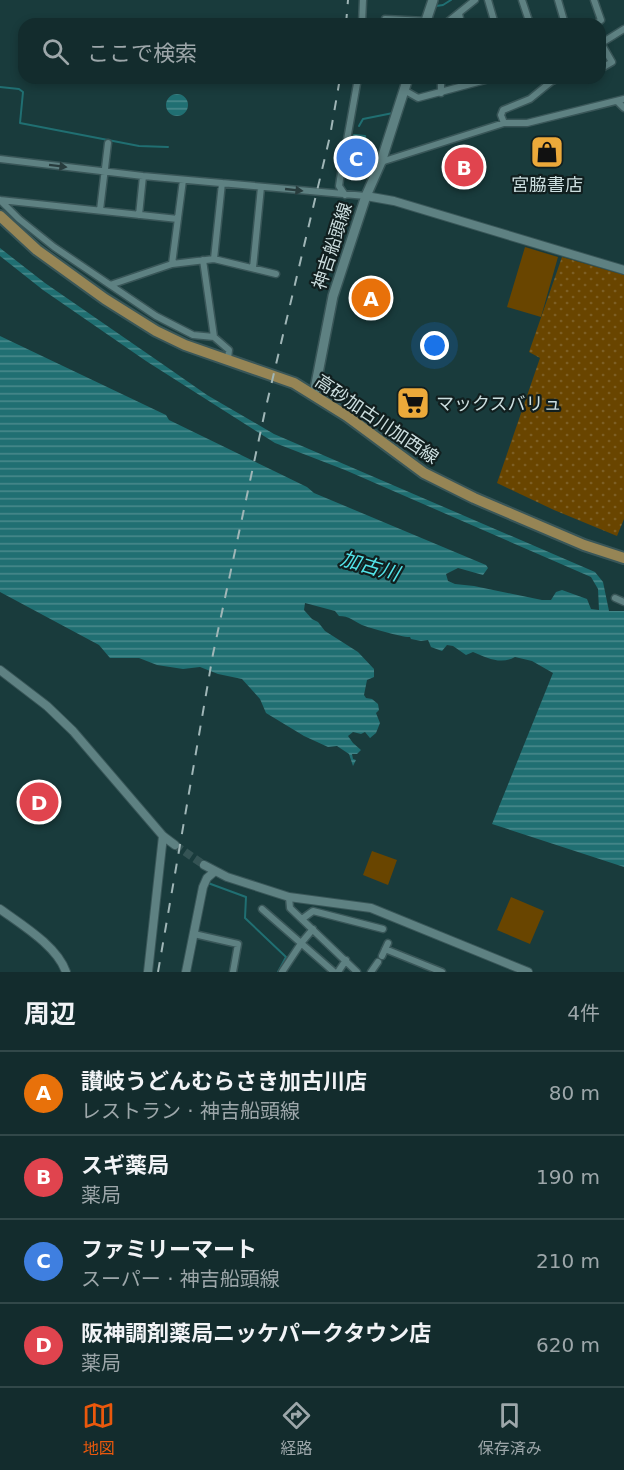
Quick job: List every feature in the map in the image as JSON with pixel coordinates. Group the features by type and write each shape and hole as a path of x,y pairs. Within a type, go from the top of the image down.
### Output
{"main road":[{"path":"428,18 433,0"},
{"name":"神吉船頭線","path":"314,394 333,296 406,84"},
{"name":"高砂加古川加西線","path":"0,216 37,250 105,299 156,331 185,345 294,383 314,394 424,473 474,498 584,545 624,558"}],"street":[{"path":"362,18 363,0"},
{"path":"453,18 475,0"},
{"path":"488,0 493,18"},
{"path":"522,0 528,18"},
{"path":"558,0 563,18"},
{"path":"594,0 600,18"},
{"path":"459,13 460,18"},
{"path":"606,41 624,28"},
{"path":"606,52 612,62 606,66"},
{"path":"345,195 339,186 357,84"},
{"path":"441,84 441,93"},
{"path":"404,90 418,98 441,93 465,84"},
{"path":"504,123 501,115 503,111 530,99 548,84"},
{"path":"381,162 504,123 526,123 621,100 624,108"},
{"path":"100,210 108,143"},
{"path":"0,159 143,176 366,196 394,201 624,270"},
{"path":"139,215 143,176"},
{"path":"172,264 183,180"},
{"path":"214,259 222,183"},
{"path":"253,268 261,187"},
{"path":"0,200 178,219"},
{"path":"0,200 19,219 54,247 156,316 189,333 214,337 230,350 228,359"},
{"path":"110,285 172,264 214,259 276,274"},
{"path":"202,260 214,337"},
{"path":"615,598 624,602"},
{"path":"0,670 47,706 73,731 163,836 175,845"},
{"path":"148,972 163,836"},
{"path":"204,865 214,872 289,897 371,908 528,972"},
{"path":"186,972 203,887 207,878 214,872"},
{"path":"289,897 290,908 357,972"},
{"path":"0,909 52,950 60,959 66,972"},
{"path":"262,909 336,972 346,960"},
{"path":"302,919 313,911 383,929"},
{"path":"285,971 313,929"},
{"path":"194,934 238,944 233,972"},
{"path":"371,972 383,952 442,972"}],"shaded area":[{"path":"525,247 558,257 541,317 507,307"},
{"path":"562,257 624,275 624,519 617,536 497,483 540,358 529,352"},
{"path":"372,851 397,860 388,885 363,875"},
{"path":"511,897 544,911 530,944 497,930"}],"water":[{"path":"177,94 185,97 188,105 185,113 177,116 169,113 166,105 169,97"},
{"name":"加古川","path":"0,248 45,283 207,395 274,434 595,572 603,582 609,611 624,611 624,867 492,824 553,673 532,661 515,657 494,660 473,652 466,655 453,646 447,645 442,651 431,647 428,640 411,639 362,625 339,616 335,611 305,603 304,610 312,619 318,622 325,631 358,652 374,669 374,677 367,680 364,695 378,704 379,710 376,713 380,723 376,733 370,738 365,732 361,734 353,732 348,736 361,750 357,754 352,754 353,759 356,760 353,766 349,754 337,746 328,747 304,736 266,713 260,699 242,679 200,667 183,669 157,665 139,658 110,658 99,645 0,592 0,336 166,415 169,420 307,487 314,493 486,565 488,568 483,575 458,568 446,574 448,581 542,600 551,600 556,592 562,590 587,599 591,609 599,610 598,589 591,577 345,470 275,443 146,361 43,290 0,256"}],"waterway":[{"path":"436,6 451,0"},
{"path":"0,87 19,89 23,92 20,123 139,146 168,147"},
{"path":"359,126 363,119 393,113"},
{"path":"354,135 365,136 366,142"},
{"path":"208,883 246,897 245,918 286,957 278,972"}],"tunnel":[{"path":"175,845 204,865"}],"railway":[{"path":"346,18 348,0"},
{"path":"158,972 213,654 265,411 330,136 339,84"}],"place":[{"name":"宮脇書店","path":"547,152"},
{"name":"ファミリーマート","path":"356,158"},
{"name":"スギ薬局","path":"464,167"},
{"name":"讃岐うどんむらさき加古川店","path":"371,298"},
{"name":"マックスバリュ","path":"413,403"},
{"name":"阪神調剤薬局ニッケパークタウン店","path":"39,802"}]}
